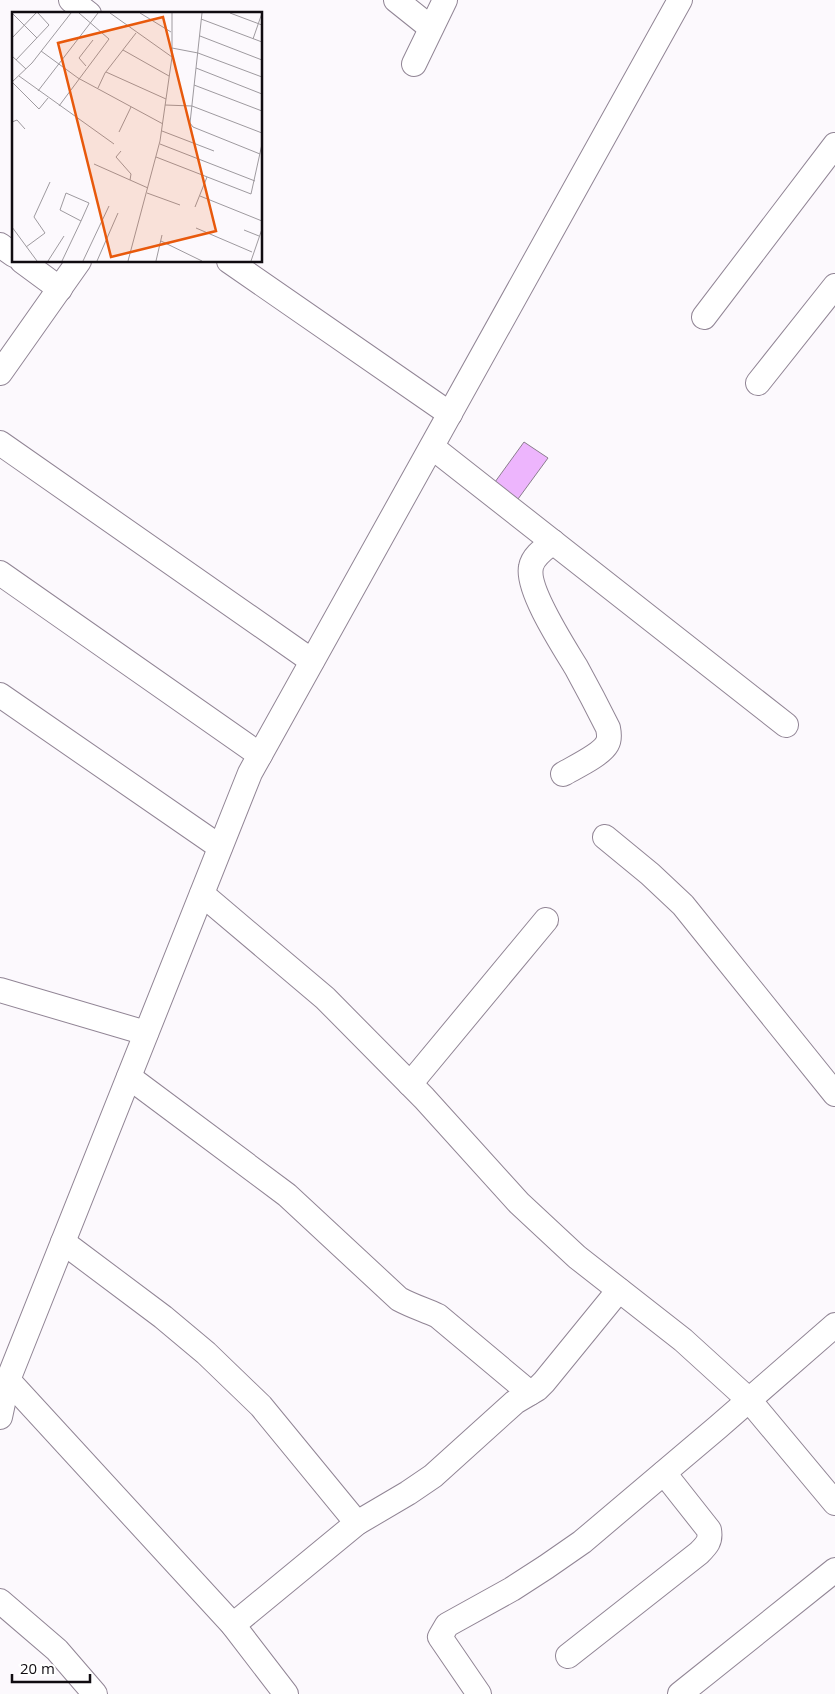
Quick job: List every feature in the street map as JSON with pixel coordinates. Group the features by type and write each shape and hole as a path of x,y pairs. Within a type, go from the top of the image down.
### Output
{"street":[{"path":"72,0 87,12"},
{"path":"396,0 432,28"},
{"path":"414,64 445,0"},
{"path":"0,1417 8,1380 250,773 680,0"},
{"path":"704,317 835,144"},
{"path":"0,245 12,254"},
{"path":"23,262 60,288"},
{"path":"0,373 78,262"},
{"path":"230,262 450,414"},
{"path":"758,383 835,286"},
{"path":"0,443 312,661"},
{"path":"432,447 786,725"},
{"path":"552,542 532,562 530,569 531,582 548,619 608,728 610,736 602,751 563,774"},
{"path":"0,573 260,755"},
{"path":"0,695 220,847"},
{"path":"605,837 650,874 683,906 835,1094"},
{"path":"202,894 325,998 410,1084 519,1203 577,1257 683,1340 749,1400 835,1503"},
{"path":"410,1084 546,920"},
{"path":"0,990 146,1033"},
{"path":"129,1077 287,1195 399,1299 438,1316 530,1393"},
{"path":"63,1242 164,1316 206,1353 261,1406 357,1523"},
{"path":"233,1625 357,1523 434,1476 516,1402 544,1382 619,1290"},
{"path":"479,1694 440,1637 447,1625 512,1589 582,1542 835,1325"},
{"path":"8,1380 233,1625 286,1694"},
{"path":"568,1656 706,1546 710,1537 709,1530 664,1473"},
{"path":"680,1694 835,1570"},
{"path":"0,1601 57,1650 95,1694"}],"building":[{"path":"524,442 548,458 518,499 495,482"}]}
